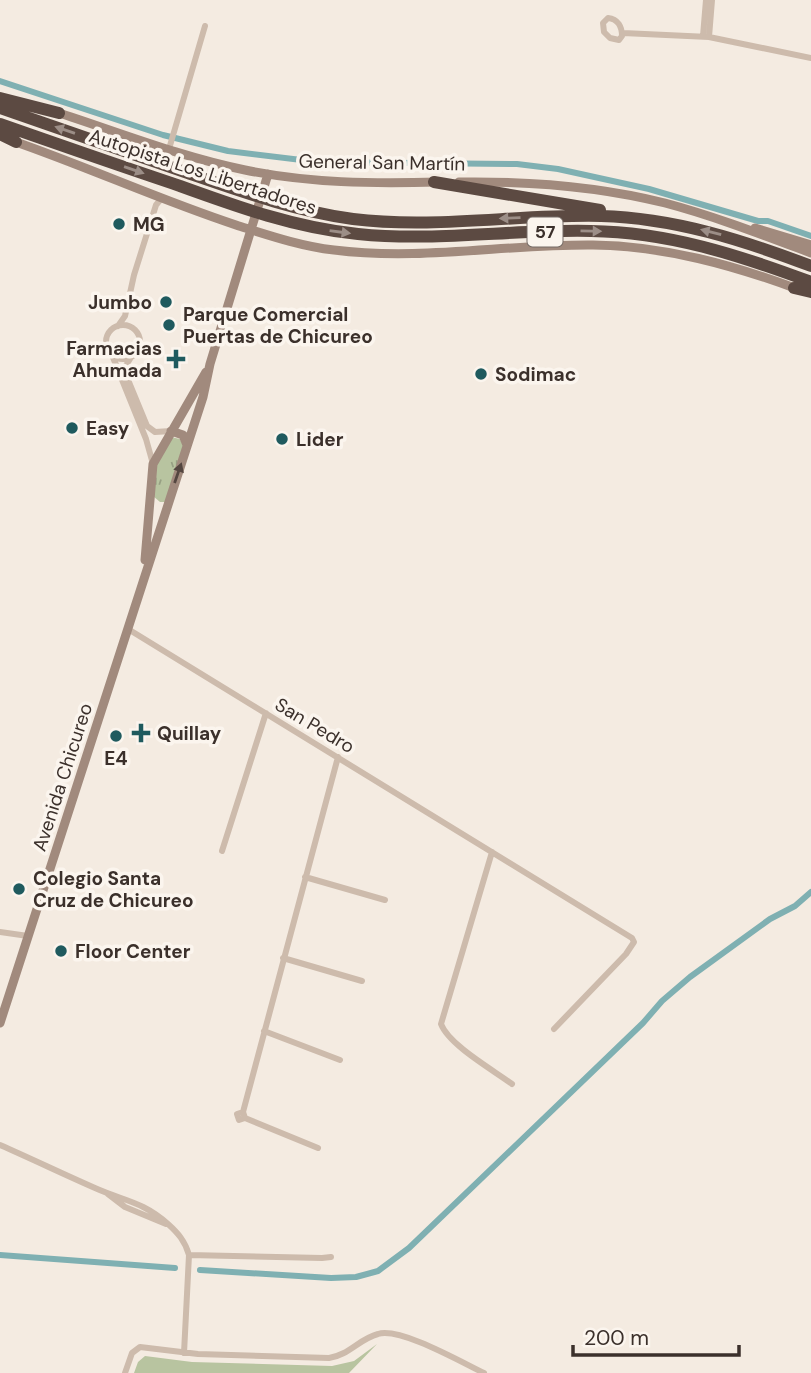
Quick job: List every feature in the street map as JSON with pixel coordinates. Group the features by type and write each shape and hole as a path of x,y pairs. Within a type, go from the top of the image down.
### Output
{"highway":[{"path":"0,96 58,113"},
{"name":"Autopista Los Libertadores","path":"0,108 245,193 337,216 391,222 584,216 652,220 720,235 811,266"},
{"name":"Autopista Los Libertadores","path":"0,124 241,208 332,231 395,237 576,230 652,235 725,252 811,282"},
{"path":"0,135 16,142"},
{"path":"434,182 652,220"},
{"path":"794,288 811,293"}],"main road":[{"name":"General San Martín","path":"58,113 169,149 231,167 268,174 330,182 519,181 583,187 668,204 811,253"},
{"path":"16,142 109,177 157,200 305,245 354,252 428,253 576,245 636,247 714,262 794,288"},
{"name":"Avenida Chicureo","path":"0,1023 207,384 210,364 268,174"},
{"name":"General San Martín","path":"729,223 777,233 811,245"},
{"name":"Avenida Chicureo","path":"143,580 153,464 210,364"},
{"path":"171,431 183,435 187,445"},
{"path":"150,496 153,502 159,505 169,501"}],"street":[{"path":"706,0 706,36"},
{"path":"706,36 712,0"},
{"path":"169,149 205,26"},
{"path":"623,33 706,36 811,58"},
{"path":"153,464 146,439 107,347 107,340 109,333 118,326 127,312 134,275 157,200"},
{"path":"127,312 132,328"},
{"path":"118,326 132,328 137,332 140,342 138,351 130,358 125,368 148,428 155,432 171,431"},
{"path":"112,355 119,359 130,358"},
{"name":"San Pedro","path":"128,629 634,940 626,954 554,1029"},
{"path":"222,851 266,713"},
{"path":"318,1148 244,1115 283,958 338,757"},
{"path":"489,850 441,1024 453,1039 512,1084"},
{"path":"305,877 385,900"},
{"path":"0,932 28,936"},
{"path":"283,958 362,981"},
{"path":"264,1031 341,1060"},
{"path":"0,1145 107,1194 125,1207 168,1224 183,1240 189,1255 184,1353"},
{"path":"189,1255 331,1257"},
{"path":"125,1373 132,1353 137,1348 184,1353 329,1359 344,1355 373,1335 391,1332 484,1373"}],"green space":[{"path":"171,437 180,439 184,447 165,502 160,502 153,496 153,472"},
{"path":"377,1344 349,1373 134,1373 138,1362 145,1356 192,1362 332,1366 354,1361"}],"waterway":[{"path":"0,81 163,135 228,151 318,162 517,164 558,169 649,189 758,221 768,221 811,236"},
{"path":"200,1270 331,1278 356,1277 378,1271 409,1248 643,1023 662,1001 690,977 770,919 795,906 811,892"},
{"path":"0,1255 175,1268"}],"place":[{"name":"MG","path":"119,224"},
{"name":"Jumbo","path":"166,302"},
{"name":"Parque Comercial Puertas de Chicureo","path":"169,325"},
{"name":"Farmacias Ahumada","path":"176,359"},
{"name":"Sodimac","path":"481,374"},
{"name":"Easy","path":"72,428"},
{"name":"Lider","path":"282,439"},
{"name":"Quillay","path":"141,733"},
{"name":"E4","path":"116,736"},
{"name":"Colegio Santa Cruz de Chicureo","path":"19,889"},
{"name":"Floor Center","path":"61,951"}]}
